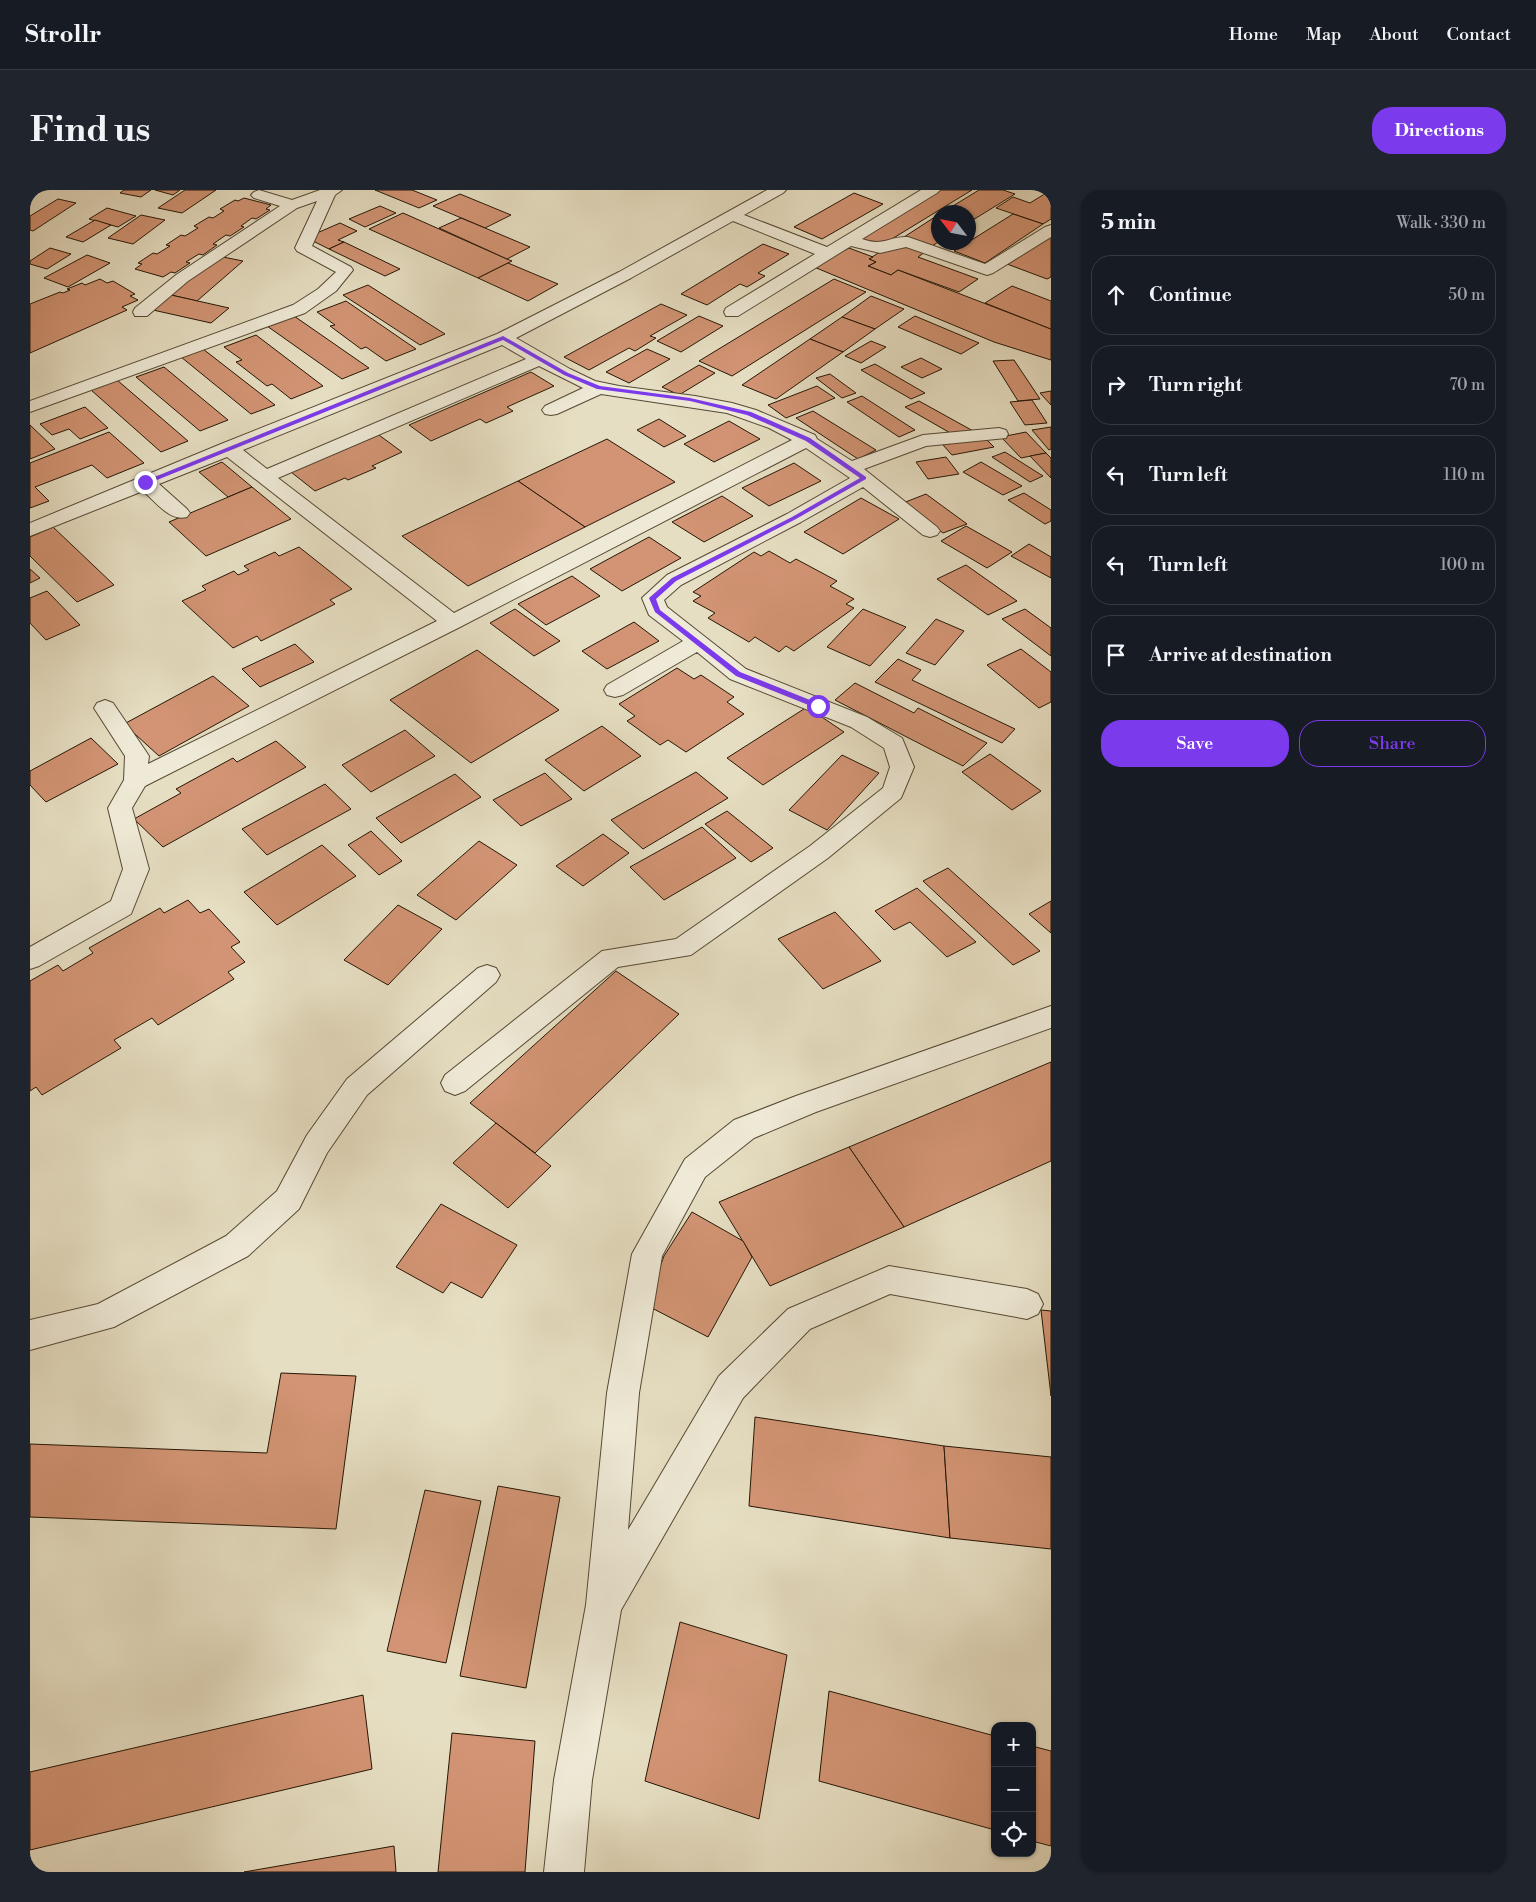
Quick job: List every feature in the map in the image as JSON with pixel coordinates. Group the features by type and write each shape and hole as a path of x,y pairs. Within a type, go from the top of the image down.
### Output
{"street":[{"path":"30,530 228,448 503,338 625,275 778,190"},
{"path":"732,312 932,190"},
{"path":"141,312 182,278 292,205 332,191"},
{"path":"30,407 299,309 322,294 338,282 345,270 303,248 332,191"},
{"path":"259,195 292,205"},
{"path":"731,215 829,254"},
{"path":"851,240 871,247 882,248 898,241 908,242 987,270 1051,230"},
{"path":"503,338 566,374 599,388 690,400 749,413 808,440 857,473 930,531"},
{"path":"266,476 541,359"},
{"path":"551,410 599,388"},
{"path":"455,1083 610,958 682,948 819,852 892,792 902,767 894,744 859,722 738,674 657,610 652,598 674,580 794,518 857,473 922,441 999,434"},
{"path":"136,780 452,622 808,440"},
{"path":"228,448 452,622"},
{"path":"145,482 180,512"},
{"path":"615,690 698,642"},
{"path":"30,958 122,907 136,869 120,808 136,780 137,756 105,708"},
{"path":"30,1335 103,1317 237,1246 288,1200 317,1144 357,1087 487,975"},
{"path":"564,1872 573,1780 604,1605 623,1393 646,1254 695,1168 744,1129 806,1104 1051,1017"},
{"path":"604,1605 731,1387 799,1319 889,1280 1027,1304"}],"building":[{"path":"124,190 151,190 141,197 120,193"},
{"path":"155,190 180,190 173,195"},
{"path":"185,190 216,190 182,213 158,208"},
{"path":"375,190 412,190 437,200 419,208"},
{"path":"939,190 972,190 947,205 931,205 931,215 882,245 871,241 866,244 855,240"},
{"path":"979,190 1003,190 1015,194 976,218 976,205 954,205"},
{"path":"1051,190 1051,219 1043,224 996,208 1013,197 1030,203"},
{"path":"854,193 883,204 822,239 794,227"},
{"path":"460,194 511,215 485,228 433,206"},
{"path":"244,198 271,205 266,209 270,210 256,219 252,218 241,226 244,227 230,236 226,235 213,244 217,245 203,255 199,254 186,262 190,263 175,273 171,272 163,277 135,269 142,264 138,263 153,253 157,254 170,246 166,245 181,235 185,236 198,228 194,226 224,211 220,209 235,200 238,201"},
{"path":"58,199 76,203 33,231 30,230 30,216"},
{"path":"380,206 396,213 365,227 349,219"},
{"path":"107,208 136,216 118,227 89,219"},
{"path":"403,213 512,261 478,278 369,229"},
{"path":"1013,214 1043,224 985,263 954,251 976,250 976,237"},
{"path":"141,215 165,220 133,244 108,238"},
{"path":"461,218 530,247 507,259 439,228"},
{"path":"95,220 111,225 83,242 66,237"},
{"path":"931,220 931,247 904,237"},
{"path":"340,223 357,231 338,240 344,242 329,249 313,241 317,233"},
{"path":"1051,236 1051,277 1047,279 1007,264"},
{"path":"344,242 400,269 385,276 329,249"},
{"path":"763,244 789,254 758,273 765,276 747,287 740,284 707,305 681,294"},
{"path":"903,244 925,252 918,257 978,279 959,292 898,270 891,275 868,266 876,262 869,259 889,246"},
{"path":"50,248 71,254 47,269 30,264 30,261"},
{"path":"849,248 873,257 869,259 876,262 868,266 891,275 898,270 1051,329 1051,360 994,342 814,267"},
{"path":"87,255 110,263 68,287 44,278"},
{"path":"218,256 243,261 197,301 171,295"},
{"path":"508,263 558,284 528,301 478,278"},
{"path":"100,279 107,283 113,281 135,294 130,296 138,300 122,307 127,310 30,353 30,304 60,292 63,293 70,290 67,289 82,283 85,285"},
{"path":"834,279 866,292 732,376 699,361"},
{"path":"368,285 445,334 420,345 343,295"},
{"path":"1012,286 1051,301 1051,329 985,303"},
{"path":"171,295 229,308 211,323 153,310"},
{"path":"871,296 904,309 875,329 842,317"},
{"path":"346,301 416,349 386,361 366,347 361,349 330,326 335,325 317,312"},
{"path":"661,304 687,315 650,336 656,338 635,351 629,348 589,370 564,357"},
{"path":"294,316 369,368 342,379 267,326"},
{"path":"699,316 723,326 681,352 657,341"},
{"path":"915,316 979,343 961,354 898,327"},
{"path":"842,317 875,329 843,352 810,339"},
{"path":"256,335 323,386 291,399 272,384 267,386 236,362 242,360 224,347"},
{"path":"810,339 843,352 776,399 742,385"},
{"path":"871,341 886,347 861,363 845,356"},
{"path":"203,349 275,405 251,414 181,357"},
{"path":"647,349 670,359 629,383 606,372"},
{"path":"921,358 942,369 922,378 901,367"},
{"path":"1014,360 1040,399 1018,401 993,361"},
{"path":"875,364 925,393 911,399 861,370"},
{"path":"699,365 715,373 679,395 662,387"},
{"path":"164,367 228,420 200,431 136,377"},
{"path":"531,372 554,386 507,407 513,411 486,423 480,419 431,441 409,425"},
{"path":"830,374 856,393 842,398 816,378"},
{"path":"117,380 188,441 161,452 91,390"},
{"path":"817,386 835,398 786,418 768,405"},
{"path":"1051,391 1051,405 1040,393"},
{"path":"862,396 915,430 899,437 847,402"},
{"path":"1032,400 1047,423 1025,425 1010,402"},
{"path":"919,401 975,432 952,434 905,407"},
{"path":"85,407 108,428 80,439 69,429 52,435 40,424"},
{"path":"813,411 876,450 858,459 796,418"},
{"path":"659,419 686,436 664,447 637,430"},
{"path":"729,421 760,439 714,462 684,444"},
{"path":"30,425 55,449 30,459"},
{"path":"1051,427 1051,449 1049,450 1032,430"},
{"path":"109,432 144,463 107,478 92,465 35,487 49,501 30,508 30,463"},
{"path":"1026,432 1046,453 1021,458 1001,437"},
{"path":"379,435 402,452 372,466 376,468 348,480 345,478 315,491 291,472"},
{"path":"984,437 994,447 952,455 943,445"},
{"path":"607,439 675,482 585,527 518,481"},
{"path":"1005,452 1043,476 1030,482 992,457"},
{"path":"1046,453 1051,458 1051,478 1030,456"},
{"path":"946,457 959,474 928,479 916,462"},
{"path":"222,462 252,487 228,497 199,472"},
{"path":"981,462 1022,486 1003,495 963,472"},
{"path":"794,463 821,481 769,506 742,488"},
{"path":"518,481 585,527 468,586 402,536"},
{"path":"252,487 291,519 206,556 169,522"},
{"path":"1024,493 1051,510 1051,521 1045,524 1008,500"},
{"path":"926,494 967,524 943,533 903,503"},
{"path":"722,496 753,516 704,542 672,522"},
{"path":"861,498 899,519 843,554 804,532"},
{"path":"966,526 1012,552 987,568 941,541"},
{"path":"53,527 114,585 77,602 30,556 30,537"},
{"path":"649,537 681,558 622,591 590,569"},
{"path":"1029,544 1051,557 1051,578 1011,556"},
{"path":"299,547 352,589 330,600 335,604 261,641 257,636 233,648 182,601 206,590 202,586 234,571 238,575 249,570 244,566 275,552 279,556"},
{"path":"769,551 790,563 796,559 837,581 830,586 854,599 846,604 854,608 794,651 786,646 779,652 755,637 749,642 708,618 715,613 693,601 701,596 693,592 754,552 761,556"},
{"path":"966,565 1017,601 988,615 937,579"},
{"path":"30,569 40,578 30,583"},
{"path":"572,576 600,596 546,625 518,604"},
{"path":"47,591 80,625 46,640 30,623 30,598"},
{"path":"515,609 560,641 534,656 490,623"},
{"path":"863,609 906,627 870,666 827,647"},
{"path":"1025,609 1051,628 1051,656 1002,619"},
{"path":"936,619 964,631 935,665 906,653"},
{"path":"634,622 659,641 607,669 582,651"},
{"path":"295,644 314,662 260,687 242,669"},
{"path":"1021,649 1051,672 1051,702 1039,708 987,665"},
{"path":"477,650 559,710 471,763 390,700"},
{"path":"898,659 921,670 912,680 1015,729 1002,743 875,682"},
{"path":"677,668 694,679 701,675 734,697 727,702 744,714 686,752 668,740 660,745 627,721 635,716 619,704"},
{"path":"213,676 249,706 159,756 124,724"},
{"path":"855,683 914,713 918,708 987,743 963,766 835,700"},
{"path":"807,707 844,732 763,785 727,758"},
{"path":"602,726 641,756 584,791 545,760"},
{"path":"405,730 435,756 371,792 342,765"},
{"path":"91,738 118,764 46,802 30,785 30,771"},
{"path":"276,741 306,767 163,847 134,819 181,793 176,789 233,758 237,762"},
{"path":"990,754 1041,791 1012,810 962,772"},
{"path":"842,755 879,773 827,830 789,810"},
{"path":"696,772 728,798 643,849 611,820"},
{"path":"545,773 572,799 521,826 493,800"},
{"path":"455,774 481,797 401,843 376,818"},
{"path":"325,784 351,809 267,855 242,829"},
{"path":"727,811 773,848 751,862 705,824"},
{"path":"702,827 736,858 664,900 630,867"},
{"path":"371,831 402,861 379,875 348,845"},
{"path":"603,834 629,853 583,886 556,866"},
{"path":"479,841 517,865 456,920 417,895"},
{"path":"322,845 356,876 277,925 244,892"},
{"path":"948,868 1040,951 1013,965 923,881"},
{"path":"917,888 976,942 947,957 910,922 894,930 875,911"},
{"path":"188,900 200,913 209,909 240,942 231,947 245,962 228,972 234,979 158,1025 152,1018 114,1040 121,1048 42,1095 36,1087 30,1091 30,981 58,965 63,971 93,953 89,948 160,908 164,913"},
{"path":"1051,901 1051,933 1029,914"},
{"path":"398,905 442,929 388,985 344,960"},
{"path":"835,912 881,961 823,989 778,939"},
{"path":"616,971 679,1014 535,1153 470,1103"},
{"path":"1051,1062 1051,1161 904,1227 849,1147"},
{"path":"496,1123 551,1166 508,1208 453,1163"},
{"path":"849,1147 904,1227 770,1286 719,1202"},
{"path":"441,1204 517,1245 482,1298 451,1282 443,1293 396,1267"},
{"path":"692,1212 743,1241 752,1257 708,1337 646,1305 664,1256"},
{"path":"1041,1310 1051,1311 1051,1396"},
{"path":"281,1373 356,1376 336,1529 30,1517 30,1444 267,1453"},
{"path":"755,1417 944,1446 950,1538 749,1506"},
{"path":"944,1446 1051,1457 1051,1549 950,1538"},
{"path":"498,1486 560,1497 526,1688 460,1676"},
{"path":"425,1490 481,1501 446,1663 387,1651"},
{"path":"680,1622 787,1655 759,1819 645,1781"},
{"path":"829,1691 991,1735 991,1829 819,1781"},
{"path":"363,1695 372,1769 30,1850 30,1772"},
{"path":"452,1733 535,1741 525,1872 438,1872"},
{"path":"1036,1747 1051,1751 1051,1846 1036,1842"},
{"path":"394,1846 396,1872 244,1872"}],"route":[{"path":"145,482 503,338 566,374 599,388 690,400 749,413 808,440 864,478 794,518 674,580 652,598 657,610 738,674 818,706"}]}
